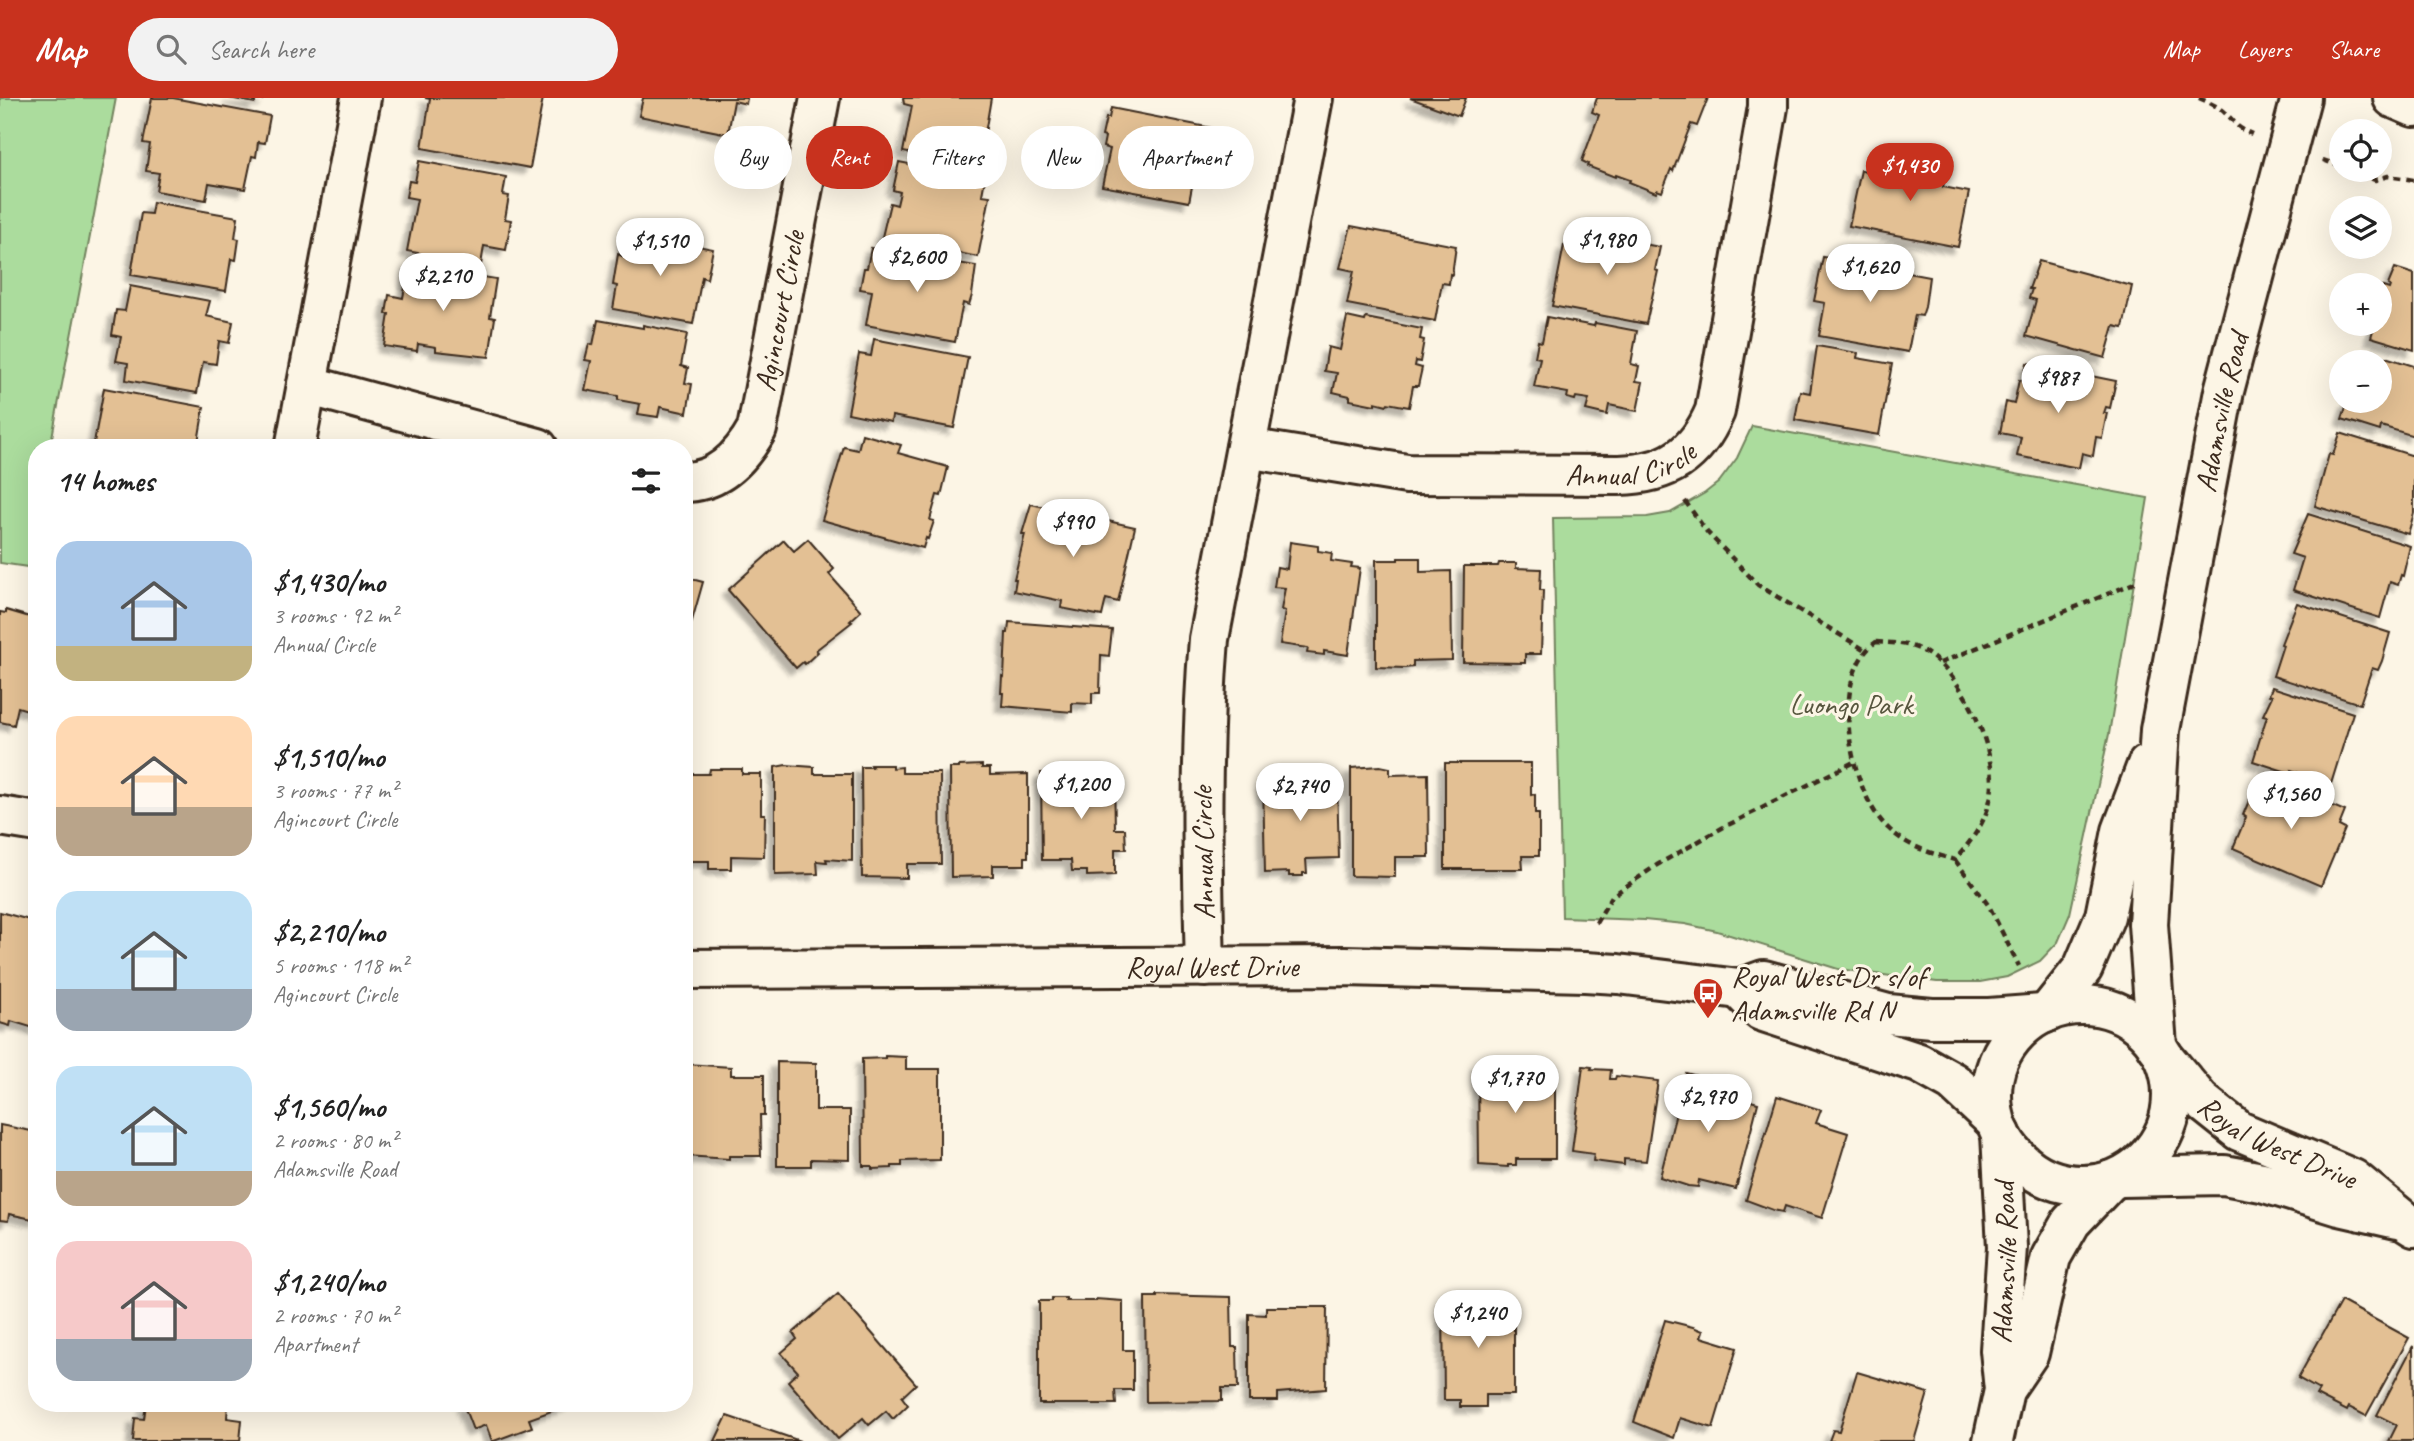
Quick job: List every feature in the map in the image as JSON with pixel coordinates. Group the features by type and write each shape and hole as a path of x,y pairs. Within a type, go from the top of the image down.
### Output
{"street":[{"path":"297,439 361,98"},
{"name":"Agincourt Circle","path":"693,482 730,466 746,449 757,429 820,98"},
{"name":"Annual Circle","path":"1205,967 1201,774 1209,639 1312,98"},
{"name":"Annual Circle","path":"1246,448 1407,474 1606,475 1645,474 1691,450 1706,433 1715,411 1768,98"},
{"name":"Adamsville Road","path":"2160,1050 2148,924 2161,730 2224,391 2301,98"},
{"path":"2393,98 2414,107"},
{"path":"307,385 505,439"},
{"name":"Adamsville Road","path":"2045,1013 2083,968 2105,916 2122,831 2161,730"},
{"path":"0,816 28,821"},
{"name":"Royal West Drive","path":"693,969 1345,966 1618,974 1739,989 1765,979 1888,1014 1932,1018 1989,1018 2045,1013"},
{"path":"1739,989 1761,1011 1919,1063 1953,1082 1998,1127"},
{"path":"2070,1006 2098,1006 2124,1015 2147,1032 2160,1050 2172,1082 2171,1110 2162,1138 2145,1161 2117,1178 2096,1185 2070,1185 2045,1178 2022,1164 2005,1144 1991,1095 1995,1070 2005,1047 2022,1028 2045,1013 2070,1006"},
{"name":"Royal West Drive","path":"2160,1050 2200,1100 2239,1131 2353,1179 2408,1223"},
{"name":"Adamsville Road","path":"1993,1441 2004,1390 2000,1350 2007,1247 1998,1127"},
{"name":"Royal West Drive","path":"2117,1178 2224,1175 2262,1182 2408,1223"},
{"name":"Adamsville Road","path":"2004,1390 2029,1353 2051,1256 2071,1222 2117,1178"}],"path":[{"path":"2199,98 2228,115 2236,128"},
{"path":"2392,177 2414,180"},
{"path":"1685,500 1707,532 1758,585 1865,650"},
{"path":"1940,663 2139,581"},
{"path":"1955,860 1978,832 1991,800 1992,764 1974,710 1940,663 1921,650 1899,643 1876,642 1865,650 1851,686 1847,724 1854,762 1865,798 1888,828 1919,850 1955,860 1989,906 2019,967"},
{"path":"1596,923 1612,896 1657,865 1722,828 1854,762"}],"green space":[{"path":"0,98 116,98 52,439 28,439 28,567 0,563"},
{"name":"Luongo Park","path":"1752,426 2148,498 2109,734 2070,914 2058,942 2040,961 2007,977 1980,982 1937,982 1838,969 1717,931 1685,924 1562,917 1553,518 1647,517 1670,513 1719,482 1737,458"}],"building":[{"path":"152,98 173,98 270,116 265,143 258,142 256,157 252,156 245,189 209,183 206,200 156,191 159,173 146,171 150,144 143,143"},
{"path":"229,98 264,98 255,99 255,103"},
{"path":"425,98 543,98 530,168 422,148 430,99"},
{"path":"643,98 747,98 746,104 734,101 729,126 714,126 714,131 639,116"},
{"path":"903,98 991,98 986,126 908,126 912,106 904,104"},
{"path":"1410,98 1466,98 1459,116"},
{"path":"1597,98 1708,98 1697,126 1691,124 1662,192 1657,190 1656,193 1629,182 1630,180 1587,166 1588,164 1582,161 1599,115 1592,112"},
{"path":"1111,108 1202,126 1118,126 1118,189 1104,186 1110,149 1104,147 1104,127 1106,118 1109,118"},
{"path":"907,132 907,153 903,152"},
{"path":"1888,157 1912,162 1912,165 1921,167 1922,164 1947,169 1943,187 1969,192 1958,247 1849,226 1861,170 1884,174"},
{"path":"419,161 506,177 503,195 509,196 505,219 511,220 506,250 484,246 481,265 407,251 417,199 406,197 409,181 415,182"},
{"path":"899,162 907,164 907,189 983,189 982,195 990,196 978,257 882,237 890,203 897,205 900,192 893,190"},
{"path":"1118,189 1192,189 1189,202"},
{"path":"153,202 238,217 236,260 231,259 226,291 131,275 141,213 151,214"},
{"path":"1351,226 1456,246 1452,275 1450,274 1449,284 1442,283 1435,321 1347,304 1354,271 1340,268"},
{"path":"1574,231 1660,247 1655,270 1658,271 1646,324 1552,306 1564,245 1571,247"},
{"path":"627,232 713,249 707,279 702,277 693,324 613,309 617,286 613,285 618,254 622,256"},
{"path":"871,248 976,266 972,295 969,305 963,303 955,342 866,325 872,291 860,289"},
{"path":"1823,257 1929,277 1925,307 1922,316 1915,315 1908,352 1819,336 1825,303 1814,301"},
{"path":"2039,261 2132,286 2123,328 2114,326 2105,358 2026,336 2036,300 2029,298 2032,289 2029,289"},
{"path":"409,265 496,279 490,317 495,318 489,357 436,351 436,347 418,344 417,351 384,346 389,295 403,298"},
{"path":"2395,268 2414,274 2414,350 2371,337 2392,336 2392,275"},
{"path":"130,286 210,301 206,316 233,322 229,343 219,341 216,364 203,362 197,393 126,380 128,363 116,361 121,337 112,335 116,310 125,311"},
{"path":"1347,317 1422,329 1420,339 1424,340 1420,362 1416,361 1415,366 1422,368 1418,386 1413,386 1409,407 1375,402 1375,405 1350,400 1350,396 1333,392 1337,373 1324,371 1328,347 1340,350"},
{"path":"1547,317 1637,331 1631,364 1639,366 1636,381 1643,382 1637,411 1609,405 1607,415 1586,410 1589,399 1576,397 1575,400 1567,398 1568,393 1534,387 1540,358 1535,357 1538,341 1542,342"},
{"path":"598,320 687,334 681,366 688,368 685,383 692,384 687,413 660,407 658,417 638,414 640,404 618,400 618,396 585,390 591,361 585,360 589,344 593,345"},
{"path":"874,339 968,357 954,428 892,416 891,422 848,413 859,354 871,356"},
{"path":"1817,346 1858,353 1857,358 1892,364 1879,435 1795,420 1800,391 1810,393"},
{"path":"2392,359 2414,366 2414,436 2381,426 2380,431 2342,419 2344,413 2392,413"},
{"path":"2027,363 2116,381 2110,408 2106,407 2104,413 2107,413 2102,438 2096,437 2093,456 2082,453 2079,468 2017,456 2021,437 2000,433 2006,402 2014,404 2019,380 2023,381"},
{"path":"104,388 204,407 199,439 95,439"},
{"path":"2340,433 2414,456 2414,513 2408,534 2315,506 2329,454 2333,455"},
{"path":"862,434 901,445 898,453 948,467 941,496 937,495 930,520 934,521 923,548 822,520 844,447 858,450"},
{"path":"1031,504 1135,527 1118,602 1106,599 1102,616 1061,608 1062,601 1014,591 1014,579 1025,534 1022,534"},
{"path":"2308,514 2410,546 2403,576 2401,575 2398,585 2390,582 2380,618 2293,590 2303,558 2291,554"},
{"path":"808,539 834,569 829,574 861,611 850,621 852,622 816,650 818,652 805,664 803,662 796,668 728,590 784,540 794,551"},
{"path":"1290,542 1318,546 1318,551 1332,553 1331,561 1360,568 1348,655 1324,651 1324,655 1307,653 1308,648 1280,644 1285,588 1274,587 1277,567 1287,569"},
{"path":"1420,558 1420,572 1451,571 1452,660 1413,661 1413,667 1405,668 1376,667 1376,560"},
{"path":"1499,563 1516,563 1516,568 1541,569 1541,654 1525,654 1525,663 1463,662 1464,566 1498,566"},
{"path":"693,579 703,582 693,617"},
{"path":"2297,603 2390,633 2382,661 2378,670 2372,668 2360,704 2273,676 2283,645 2281,644"},
{"path":"6,610 28,617 28,710 18,707 14,725 0,722 0,612 6,613"},
{"path":"1009,622 1112,630 1109,656 1101,655 1100,693 1092,693 1092,704 1072,703 1072,712 1002,706 1002,676 1004,677"},
{"path":"2272,687 2353,713 2331,784 2291,770 2290,773 2253,761 2267,716 2263,715 2272,696 2269,695"},
{"path":"1445,763 1531,763 1531,795 1535,794 1535,814 1539,814 1539,856 1522,856 1523,869 1445,869"},
{"path":"871,765 902,767 902,773 940,773 941,864 907,864 907,878 862,877 861,767 872,767"},
{"path":"982,765 982,768 990,768 990,775 1028,774 1028,857 1025,857 1025,865 993,865 993,876 951,877 950,768"},
{"path":"775,767 814,767 814,774 852,774 852,861 817,861 818,874 775,875"},
{"path":"1351,768 1390,768 1390,775 1428,774 1429,857 1395,857 1395,877 1351,876"},
{"path":"710,769 742,769 742,774 761,774 761,814 765,814 764,857 731,856 731,869 709,869 709,861 693,861 693,774 709,774"},
{"path":"1067,769 1083,769 1083,774 1114,774 1115,829 1125,829 1126,849 1115,849 1115,875 1087,876 1087,871 1072,871 1071,860 1042,860 1041,773 1067,773"},
{"path":"1317,774 1317,780 1337,779 1339,858 1306,859 1307,873 1303,873 1303,876 1289,876 1289,872 1265,873 1263,781 1288,780 1288,775"},
{"path":"2264,777 2345,811 2339,826 2345,829 2321,886 2233,848 2246,817 2243,815 2251,796 2256,798"},
{"path":"0,912 28,920 28,1026 11,1021 10,1026 0,1023"},
{"path":"906,1057 906,1069 940,1069 940,1160 902,1161 902,1166 892,1168 872,1169 872,1166 863,1166 862,1059"},
{"path":"777,1062 816,1063 816,1110 850,1110 850,1160 811,1159 811,1166 777,1166"},
{"path":"693,1064 731,1067 731,1075 764,1075 764,1115 760,1115 761,1156 729,1156 729,1159 693,1156"},
{"path":"1478,1064 1523,1066 1522,1075 1555,1072 1555,1159 1516,1159 1516,1165 1508,1167 1479,1165"},
{"path":"1583,1066 1611,1070 1610,1079 1615,1079 1616,1076 1658,1081 1646,1161 1624,1159 1624,1165 1593,1161 1594,1154 1572,1151"},
{"path":"1686,1073 1729,1081 1725,1094 1758,1103 1736,1189 1699,1180 1698,1187 1688,1186 1660,1177"},
{"path":"1777,1096 1821,1110 1816,1123 1848,1133 1822,1218 1785,1206 1783,1212 1773,1210 1746,1200"},
{"path":"0,1125 28,1130 28,1218 9,1214 8,1221 0,1220"},
{"path":"838,1294 916,1384 902,1397 908,1405 893,1419 886,1411 869,1425 863,1418 838,1439 788,1381 798,1372 781,1353 797,1339 793,1333"},
{"path":"1145,1297 1231,1297 1232,1347 1237,1347 1238,1388 1222,1388 1222,1401 1146,1402"},
{"path":"1052,1298 1066,1298 1066,1301 1123,1301 1123,1350 1133,1350 1133,1390 1115,1390 1116,1404 1039,1404 1039,1301 1052,1301"},
{"path":"1443,1300 1514,1300 1514,1395 1486,1395 1486,1407 1460,1407 1460,1400 1444,1400"},
{"path":"2341,1301 2409,1338 2366,1416 2349,1407 2347,1411 2316,1395 2319,1390 2298,1378"},
{"path":"1266,1307 1327,1307 1326,1389 1278,1393 1278,1401 1249,1401 1249,1314 1266,1315"},
{"path":"1665,1320 1693,1327 1703,1331 1701,1337 1737,1348 1713,1428 1680,1418 1674,1438 1634,1422"},
{"path":"2413,1346 2414,1441 2389,1441 2397,1425 2377,1415"},
{"path":"1857,1372 1928,1393 1914,1441 1829,1441 1833,1430 1839,1431"},
{"path":"145,1412 227,1412 227,1418 242,1420 240,1441 133,1441 135,1418 144,1419"},
{"path":"466,1412 549,1412 529,1419 532,1427 494,1441 486,1425 473,1430"},
{"path":"727,1416 800,1441 715,1441"}],"place":[{"name":"Royal West Dr s/of Adamsville Rd N","path":"1708,1020"}]}
